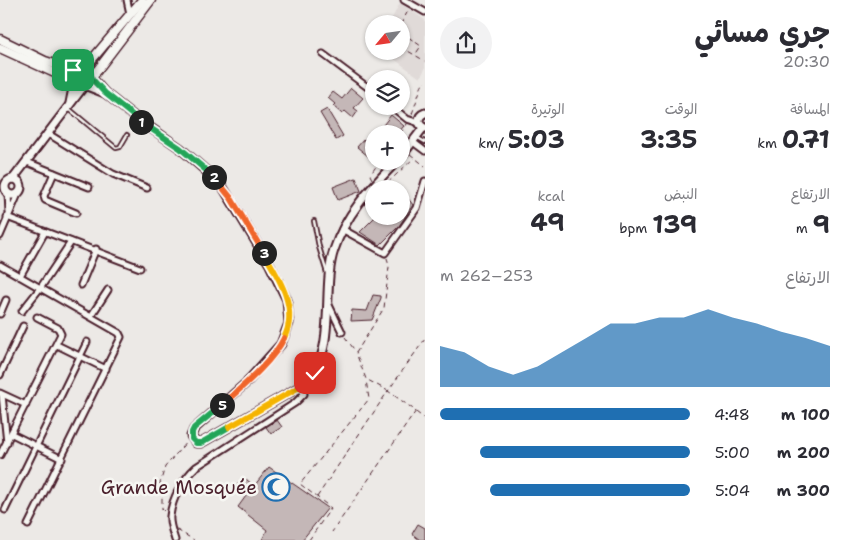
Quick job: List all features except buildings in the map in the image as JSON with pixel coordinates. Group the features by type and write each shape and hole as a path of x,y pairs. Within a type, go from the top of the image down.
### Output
{"main road":[{"path":"81,79 130,15 147,1"},
{"path":"0,48 57,74 81,79 92,78 147,1"},
{"path":"0,39 81,79"},
{"path":"81,79 90,71 92,78"}],"street":[{"path":"127,0 130,15"},
{"path":"404,0 425,12"},
{"path":"323,54 365,85"},
{"path":"92,78 105,93"},
{"path":"8,215 4,192 8,181 13,179 26,164 69,105 72,93 81,79 105,93 135,117 180,148 221,184 270,264 287,300 289,323 282,344 246,383 194,428 191,436 194,441 201,443 298,388 312,377 318,368 323,346 331,259 342,229 365,194 388,170"},
{"path":"410,146 423,126 420,117 425,113"},
{"path":"403,115 423,126"},
{"path":"47,133 113,174 147,188"},
{"path":"415,140 425,151"},
{"path":"26,164 89,187"},
{"path":"0,236 21,189 26,164"},
{"path":"54,173 44,196 45,200 76,213"},
{"path":"13,179 21,184"},
{"path":"342,229 385,253 417,208 425,181"},
{"path":"4,192 13,195 18,194"},
{"path":"8,215 45,232 96,249 140,268"},
{"path":"20,276 45,232"},
{"path":"22,311 42,287 71,242"},
{"path":"80,285 96,249"},
{"path":"0,265 42,287 121,335 121,339 28,525"},
{"path":"91,316 108,290"},
{"path":"0,314 6,300"},
{"path":"328,303 342,332"},
{"path":"0,455 57,345 61,331 37,317"},
{"path":"0,375 24,326"},
{"path":"5,510 87,342"},
{"path":"57,345 106,369"},
{"path":"175,540 170,517 178,492 193,471 295,403 304,394 298,388"},
{"path":"1,394 26,405"},
{"path":"1,394 7,443"},
{"path":"12,434 62,459"}],"lane":[{"path":"69,105 116,148 120,147 127,135"},
{"path":"415,140 425,142"},
{"path":"314,221 319,247 329,280"}],"path":[{"path":"406,15 411,4"},
{"path":"410,38 425,49"},
{"path":"415,55 421,46"},
{"path":"410,52 425,61"},
{"path":"406,125 410,120 422,82 425,84"},
{"path":"410,156 425,166"},
{"path":"391,180 414,158"},
{"path":"356,353 384,308 389,267 385,253"},
{"path":"309,540 331,508 300,484 368,399 366,379 356,353 342,332"},
{"path":"317,497 425,339"},
{"path":"366,379 388,392 425,419"},
{"path":"332,532 416,411"},
{"path":"170,517 162,510 162,497 158,490 165,467 191,436"},
{"path":"171,526 194,540"}],"shaded area":[{"path":"400,3 425,20 425,69 420,78 395,60 410,60 410,15 394,15"}],"place":[{"name":"Grande Mosquée","path":"276,487"}],"route":[{"path":"73,70 79,72 84,69 90,71 92,79 105,93 135,117 180,148 221,184 270,264 287,300 289,323 282,344 246,383 194,428 191,436 192,439 196,443 201,443 301,386 315,373"}]}
